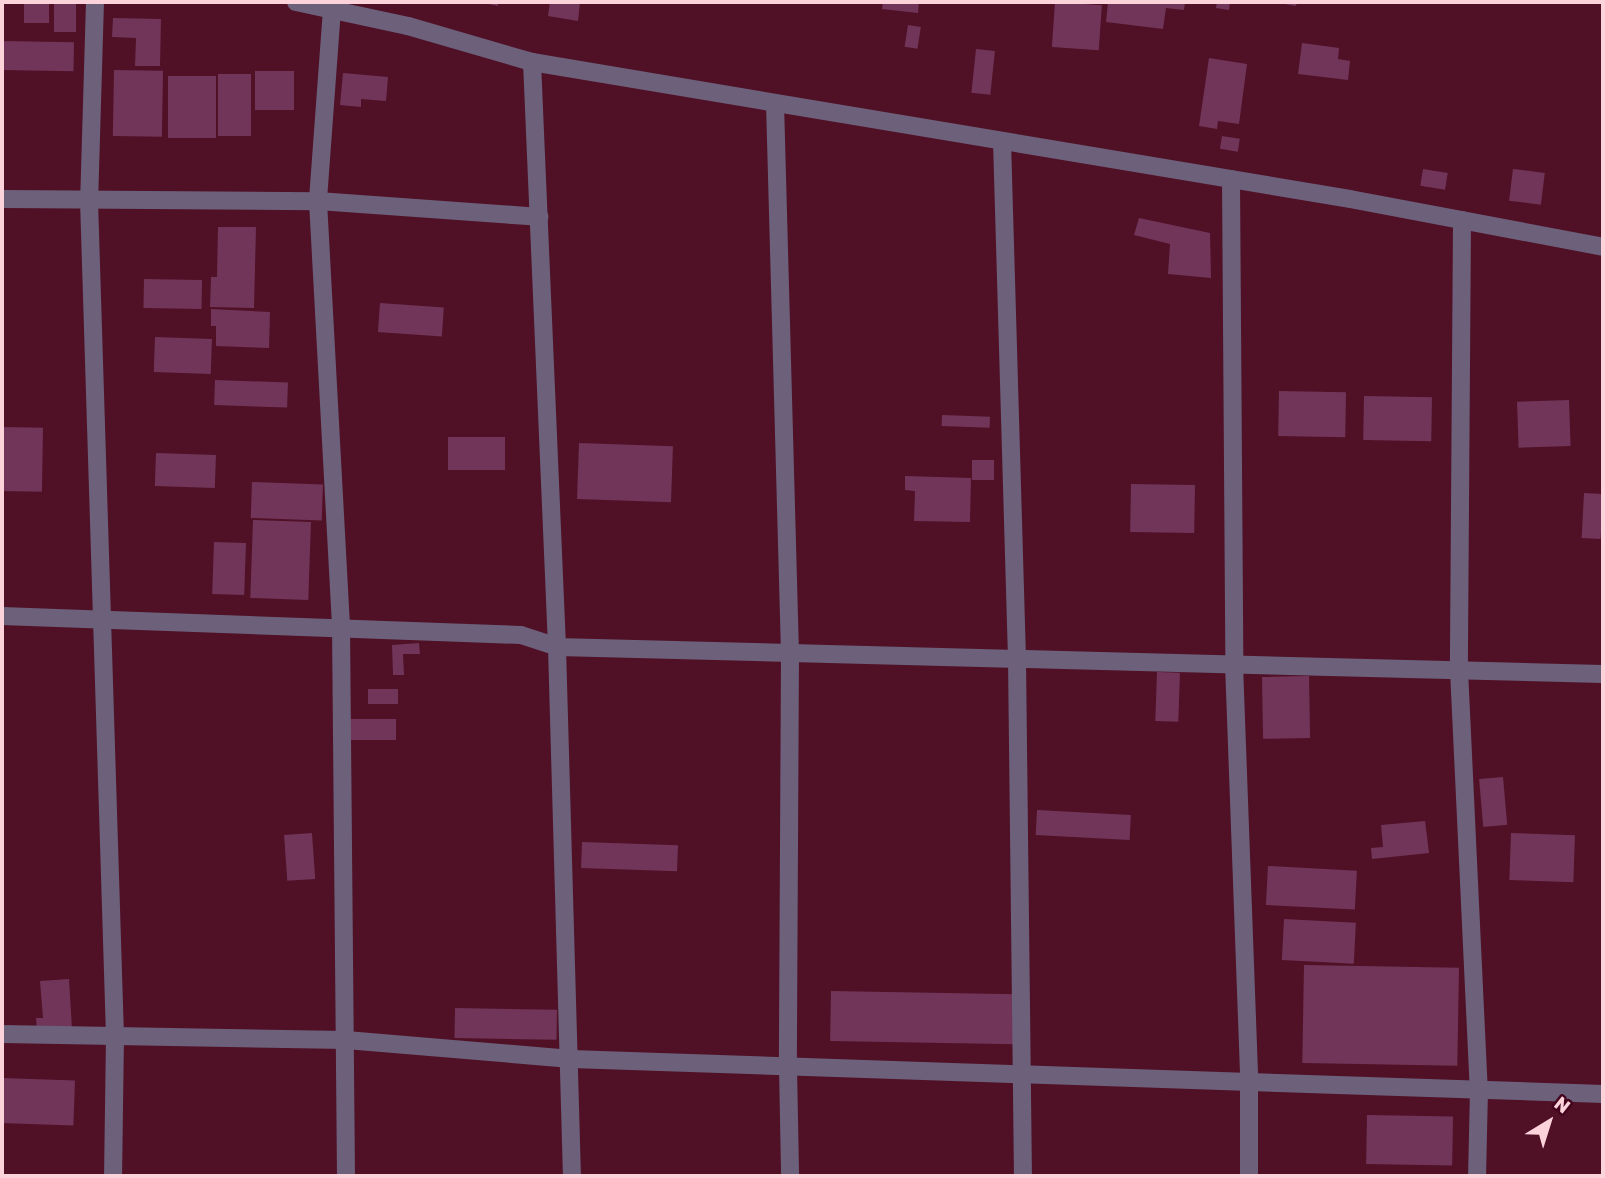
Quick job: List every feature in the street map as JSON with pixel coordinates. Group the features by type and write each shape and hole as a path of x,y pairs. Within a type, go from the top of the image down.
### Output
{"street":[{"path":"95,2 89,200 115,1036 113,1176"},
{"path":"296,2 408,26 532,62 1231,179 1603,247"},
{"path":"332,9 318,201 341,626 345,1176"},
{"path":"532,62 557,647 571,1059 572,1176"},
{"path":"775,103 790,653 790,1176"},
{"path":"1002,141 1017,659 1023,1176"},
{"path":"1231,179 1234,664 1249,1082 1249,1176"},
{"path":"2,199 318,201 539,217"},
{"path":"1462,220 1459,670 1479,1090 1478,1176"},
{"path":"2,616 341,626 521,635 557,647 1603,674"},
{"path":"2,1034 346,1040 571,1059 1603,1094"}],"building":[{"path":"24,2 49,2 49,23 24,23"},
{"path":"54,2 76,2 76,32 54,32"},
{"path":"479,2 498,2 498,6"},
{"path":"550,2 580,2 578,21 548,16"},
{"path":"883,2 919,2 918,13 882,9"},
{"path":"1055,2 1102,5 1099,50 1052,47"},
{"path":"1108,2 1185,2 1184,10 1166,8 1163,29 1106,22"},
{"path":"1217,2 1230,2 1229,10 1216,8"},
{"path":"1273,2 1297,2 1296,6"},
{"path":"113,18 161,19 160,66 135,66 136,38 112,37"},
{"path":"908,25 921,27 917,49 905,47"},
{"path":"2,41 74,42 73,71 2,70"},
{"path":"1302,43 1339,48 1338,59 1350,61 1348,80 1298,74"},
{"path":"976,49 995,51 990,95 971,93"},
{"path":"1209,58 1247,64 1239,124 1218,121 1217,129 1199,126"},
{"path":"114,70 163,71 162,137 113,136"},
{"path":"255,71 294,71 294,110 255,110"},
{"path":"343,73 388,77 386,101 361,99 361,107 340,105"},
{"path":"218,74 251,74 251,136 218,136"},
{"path":"168,76 216,76 216,138 168,138"},
{"path":"1222,136 1240,139 1238,152 1220,149"},
{"path":"1423,169 1448,173 1445,190 1420,186"},
{"path":"1513,169 1545,173 1541,205 1509,201"},
{"path":"1139,218 1210,233 1211,278 1168,274 1170,244 1134,235"},
{"path":"218,227 256,227 254,308 210,307 211,277 217,277"},
{"path":"144,279 202,280 201,309 143,308"},
{"path":"380,303 444,307 442,336 378,332"},
{"path":"211,309 270,312 269,348 216,346 216,326 211,326"},
{"path":"155,337 212,339 211,374 154,372"},
{"path":"215,380 288,383 287,408 214,405"},
{"path":"1279,391 1346,392 1345,437 1278,436"},
{"path":"1364,396 1432,397 1431,441 1363,440"},
{"path":"1569,400 1571,446 1519,448 1517,402"},
{"path":"942,415 990,417 990,428 942,426"},
{"path":"2,427 43,428 42,492 2,491"},
{"path":"448,437 505,437 505,470 448,470"},
{"path":"579,443 673,446 671,502 577,499"},
{"path":"156,453 216,455 215,488 155,486"},
{"path":"972,460 994,460 994,480 972,480"},
{"path":"905,476 971,478 970,522 914,521 915,491 905,490"},
{"path":"252,482 323,484 322,520 251,518"},
{"path":"1131,484 1195,485 1194,533 1130,532"},
{"path":"1584,493 1603,494 1601,539 1582,538"},
{"path":"253,520 311,522 308,600 250,598"},
{"path":"214,542 246,543 244,595 212,594"},
{"path":"419,643 420,654 403,654 404,675 393,675 392,645"},
{"path":"1157,672 1180,673 1178,722 1155,721"},
{"path":"1309,676 1310,738 1263,739 1262,677"},
{"path":"368,689 398,689 398,704 368,704"},
{"path":"349,719 396,719 396,740 349,740"},
{"path":"1503,777 1507,825 1483,827 1479,779"},
{"path":"1037,810 1131,815 1130,840 1036,835"},
{"path":"1425,821 1429,853 1372,859 1371,848 1383,847 1381,825"},
{"path":"312,833 315,879 287,881 284,835"},
{"path":"1511,833 1575,835 1573,882 1509,880"},
{"path":"582,842 678,845 677,871 581,868"},
{"path":"1268,866 1357,871 1355,910 1266,905"},
{"path":"1284,919 1356,923 1354,964 1282,960"},
{"path":"1304,965 1459,968 1457,1066 1302,1063"},
{"path":"69,979 72,1029 37,1031 36,1018 43,1018 40,981"},
{"path":"831,991 1017,994 1016,1044 830,1041"},
{"path":"455,1008 557,1010 556,1040 454,1038"},
{"path":"2,1078 75,1081 73,1126 2,1123"},
{"path":"1367,1115 1453,1117 1452,1165 1366,1164"}]}
